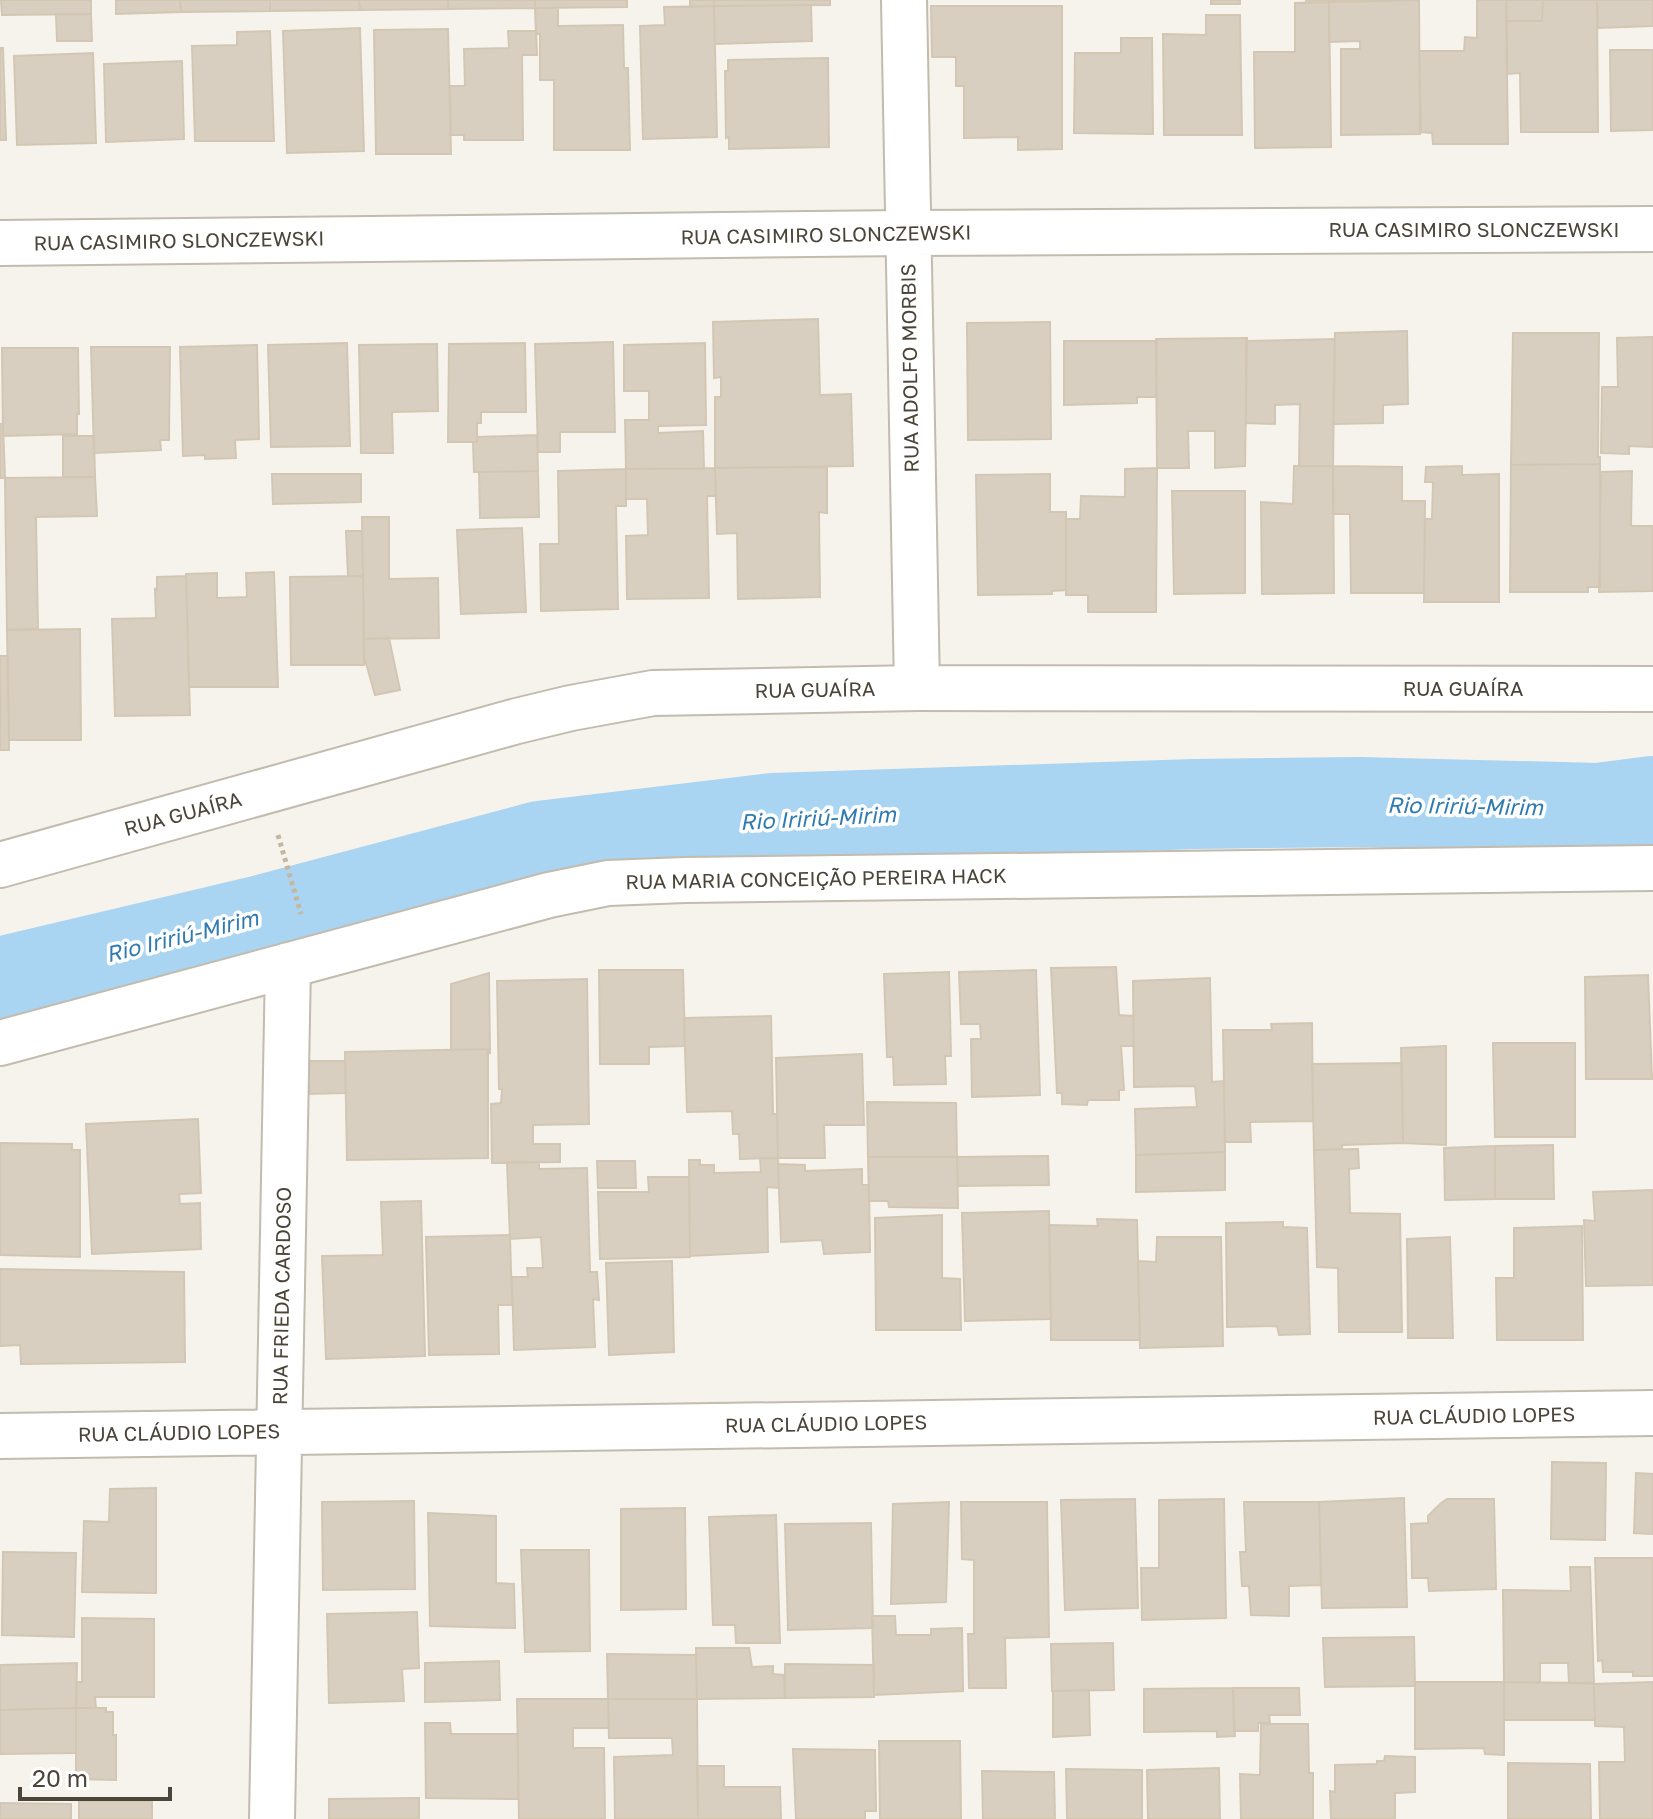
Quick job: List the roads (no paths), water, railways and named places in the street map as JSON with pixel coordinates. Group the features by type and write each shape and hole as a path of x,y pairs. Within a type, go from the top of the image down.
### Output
{"street":[{"name":"RUA ADOLFO MORBIS","path":"904,0 917,688"},
{"name":"RUA CASIMIRO SLONCZEWSKI","path":"0,243 1653,229"},
{"name":"RUA GUAÍRA","path":"0,865 517,721 653,693 917,688 1653,689"},
{"name":"RUA MARIA CONCEIÇÃO PEREIRA HACK","path":"0,1043 549,895 608,883 1653,868"},
{"name":"RUA FRIEDA CARDOSO","path":"272,1819 288,965"},
{"name":"RUA CLÁUDIO LOPES","path":"0,1436 1653,1413"}],"waterway":[{"name":"Rio Iririú-Mirim","path":"0,982 262,920 540,846 773,818 1195,804 1359,802 1599,808 1653,801"}]}
